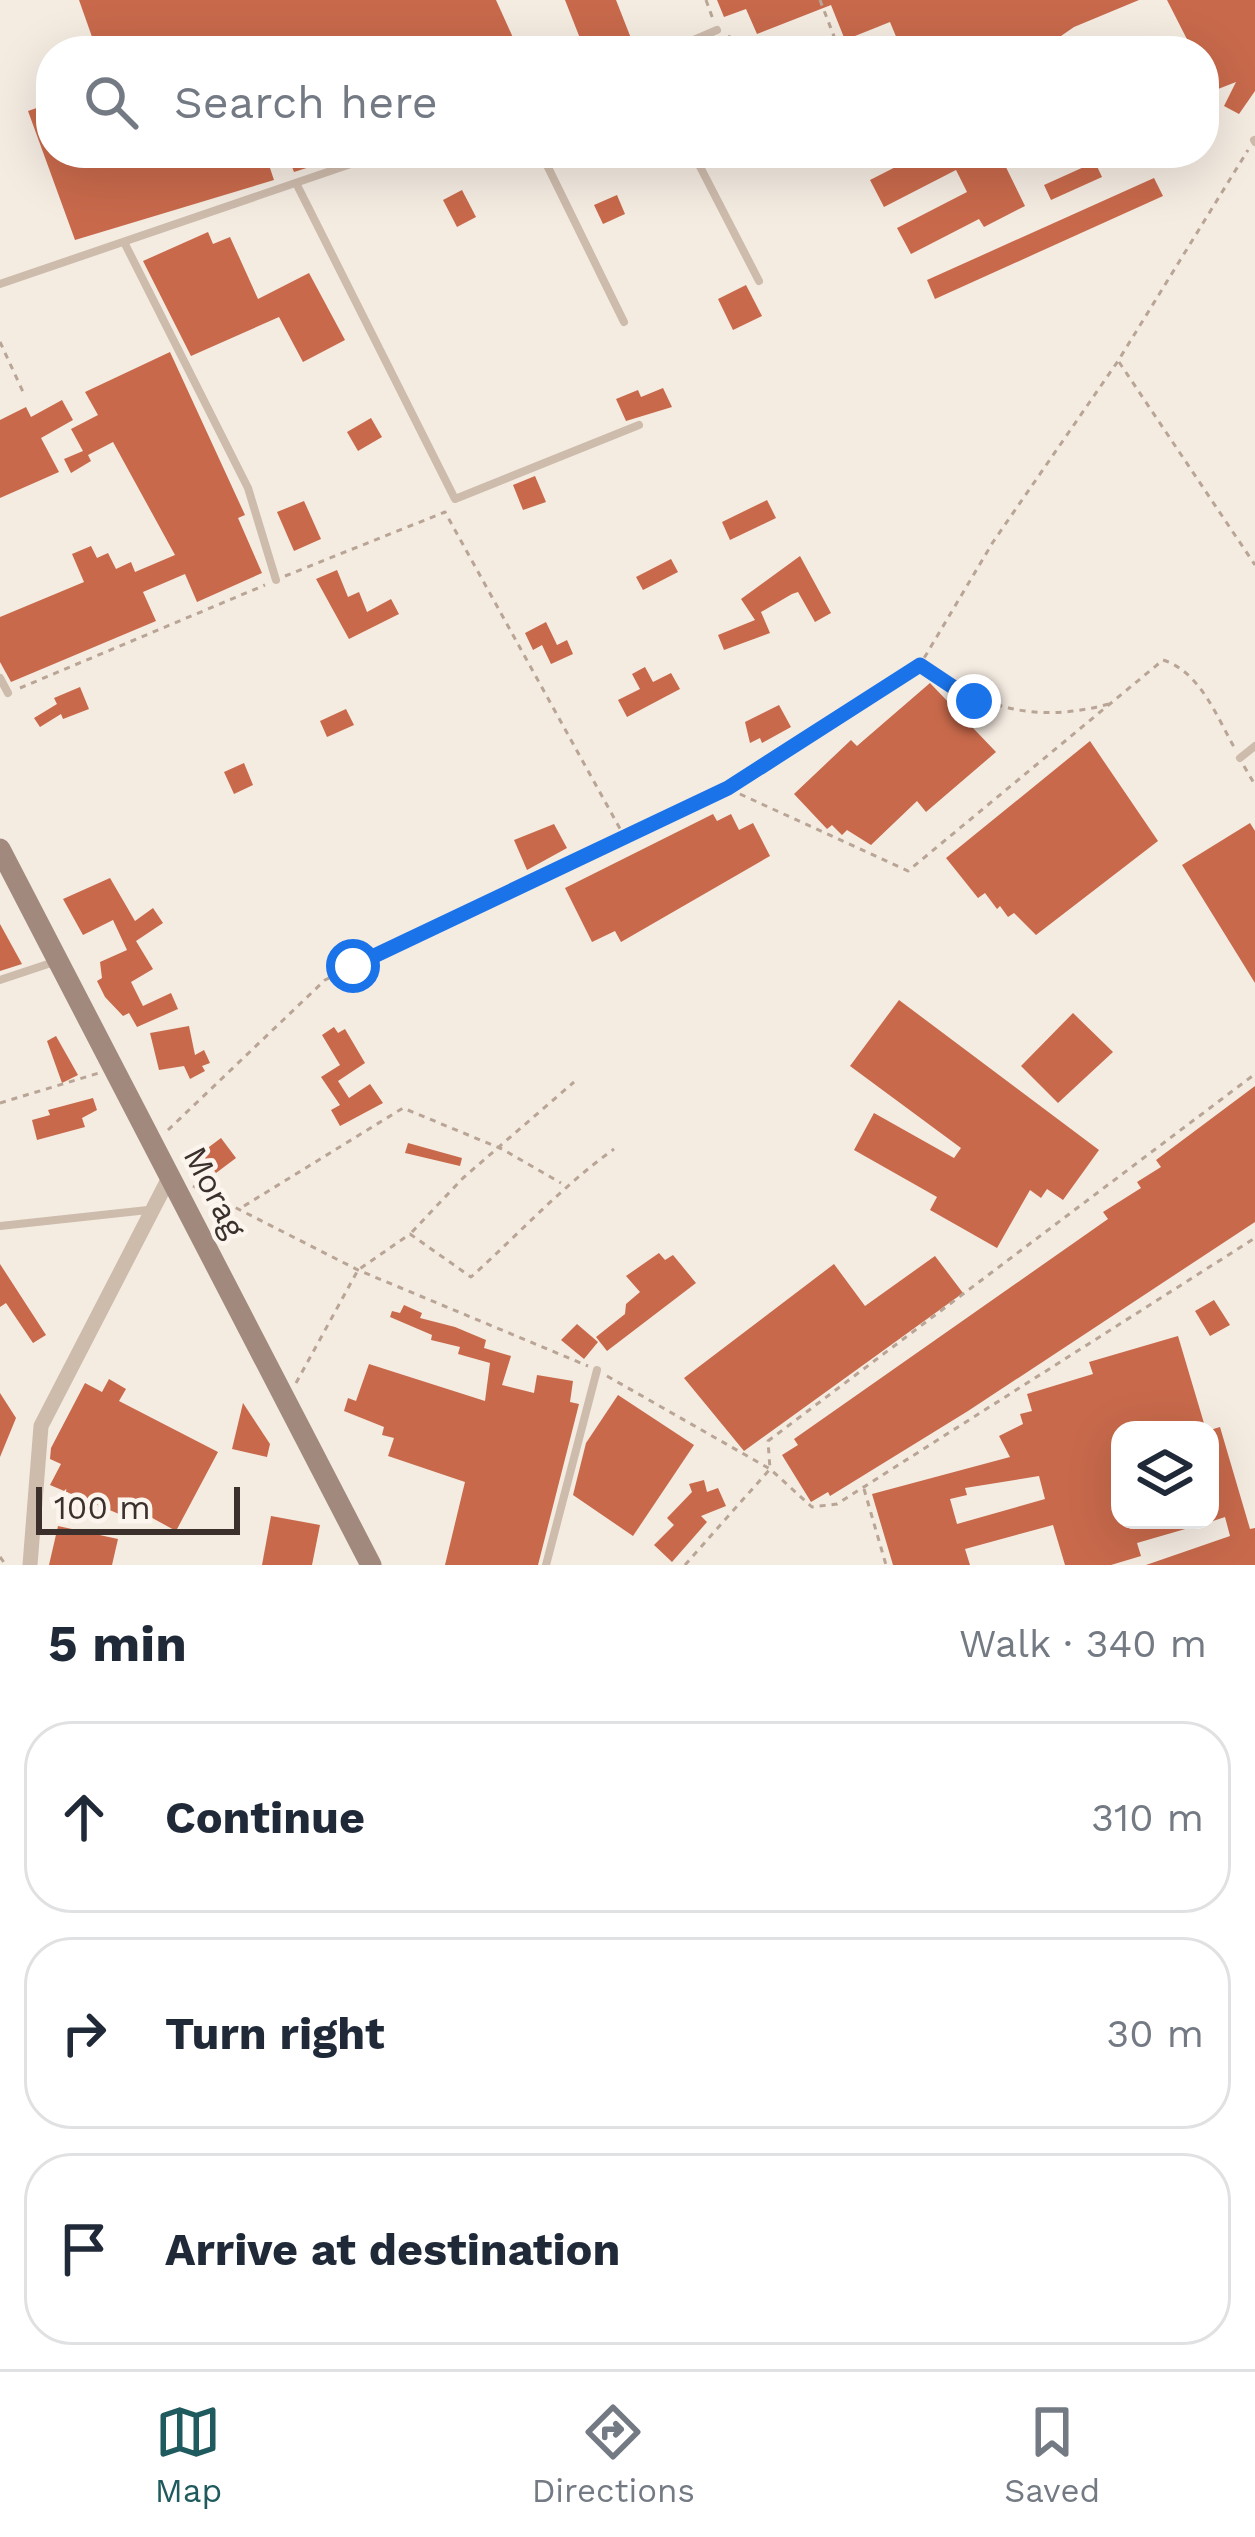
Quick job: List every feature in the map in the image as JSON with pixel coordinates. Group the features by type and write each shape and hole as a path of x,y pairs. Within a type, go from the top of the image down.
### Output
{"main road":[{"name":"Morag","path":"0,849 370,1565"}],"street":[{"path":"31,1565 41,1426 76,1350 156,1210 170,1176"}],"lane":[{"path":"703,36 717,30"},
{"path":"0,284 340,168"},
{"path":"548,168 624,322"},
{"path":"701,168 758,281"},
{"path":"296,183 455,500 639,425"},
{"path":"125,244 248,488 276,580"},
{"path":"0,678 8,693"},
{"path":"1240,758 1255,746"},
{"path":"0,980 58,961"},
{"path":"0,1226 156,1210"},
{"path":"546,1565 597,1370"}],"path":[{"path":"706,0 717,30 729,36"},
{"path":"820,0 834,36"},
{"path":"154,1144 325,980 728,788 920,665 993,542 1118,361 1254,141"},
{"path":"0,343 24,394"},
{"path":"1118,361 1255,565"},
{"path":"8,693 445,512 625,838"},
{"path":"728,788 908,871 1163,660 1177,664 1203,691 1255,785"},
{"path":"920,665 974,701 1064,714 1116,702"},
{"path":"0,1103 112,1069"},
{"path":"685,1565 770,1469 768,1441 1255,1074"},
{"path":"285,1403 358,1270 410,1234 463,1178 574,1082"},
{"path":"242,1207 403,1108 502,1149 564,1185"},
{"path":"410,1234 470,1277 532,1222 564,1185 614,1149"},
{"path":"170,1176 242,1207 358,1270 597,1370 770,1469 812,1507 837,1504 1255,1238"},
{"path":"864,1487 886,1565"},
{"path":"0,1558 7,1565"}],"building":[{"path":"79,0 496,0 512,36 92,36"},
{"path":"565,0 616,0 630,36 579,36"},
{"path":"717,0 1139,0 1061,36 896,36 890,22 843,36 831,5 757,34 746,9 724,17"},
{"path":"1167,0 1255,0 1255,91 1239,114 1224,106 1236,82 1219,89 1219,36 1185,36"},
{"path":"36,108 36,133 28,111"},
{"path":"49,168 270,168 274,180 75,240"},
{"path":"894,168 1006,168 1025,206 984,227 979,219 911,254 897,228 967,192 956,170 884,207 870,180"},
{"path":"1082,168 1098,168 1102,177 1051,200 1044,185"},
{"path":"1154,178 1163,196 935,299 927,280"},
{"path":"462,190 476,217 457,227 443,200"},
{"path":"617,195 625,214 603,224 594,205"},
{"path":"208,232 213,244 230,237 258,299 309,273 345,340 303,362 279,317 191,356 143,261"},
{"path":"746,285 762,316 733,330 718,299"},
{"path":"170,352 245,515 238,518 262,573 197,602 185,574 143,592 156,621 11,682 0,662 0,617 84,582 72,554 91,546 97,558 108,553 116,569 131,562 135,572 175,555 113,442 88,455 91,461 71,473 64,459 83,451 71,429 98,415 85,392"},
{"path":"663,388 672,407 626,421 616,399 638,390 641,397"},
{"path":"62,400 73,420 41,438 59,472 0,498 0,420 26,407 31,417"},
{"path":"371,418 382,437 358,451 347,432"},
{"path":"535,476 546,502 523,510 513,485"},
{"path":"767,500 776,518 730,540 722,522"},
{"path":"304,501 321,539 294,551 277,512"},
{"path":"800,556 831,613 815,622 798,592 792,594 761,612 770,633 724,650 718,635 755,620 741,599"},
{"path":"671,559 678,572 643,590 636,577"},
{"path":"337,570 348,597 359,592 367,612 391,599 399,614 349,639 316,579"},
{"path":"546,622 557,645 567,640 573,654 551,664 542,645 533,650 525,633"},
{"path":"645,667 653,682 671,673 680,689 627,717 618,700 640,689 632,674"},
{"path":"930,683 996,752 926,812 917,801 871,845 847,830 842,835 832,825 827,829 794,794 851,740 857,746"},
{"path":"80,687 89,709 63,719 61,714 40,727 34,718 57,704 54,698"},
{"path":"779,705 791,727 762,743 760,738 750,743 745,722"},
{"path":"346,709 354,725 327,737 320,721"},
{"path":"1090,741 1158,841 1036,935 1014,913 1008,917 1000,906 997,909 985,893 978,898 946,858"},
{"path":"244,763 253,785 234,794 224,772"},
{"path":"713,814 717,821 731,814 739,830 753,823 770,856 621,942 615,931 592,942 565,888"},
{"path":"1250,823 1255,831 1255,983 1182,865"},
{"path":"554,824 567,848 527,870 514,840"},
{"path":"110,878 135,921 153,908 163,923 136,941 153,969 131,982 143,1006 171,993 178,1009 137,1027 129,1013 123,1016 105,997 97,981 102,978 100,962 127,950 113,920 83,935 63,899"},
{"path":"0,924 22,964 0,971"},
{"path":"899,1000 1099,1150 1063,1200 1047,1189 1041,1198 1030,1190 997,1248 930,1210 937,1197 854,1150 874,1113 954,1158 961,1148 850,1066"},
{"path":"1073,1013 1113,1052 1058,1103 1021,1066"},
{"path":"189,1026 195,1055 204,1050 210,1063 202,1066 205,1071 190,1079 184,1066 159,1070 150,1033"},
{"path":"334,1027 338,1033 345,1029 365,1063 338,1081 349,1098 370,1084 383,1103 340,1126 331,1110 340,1105 321,1077 340,1065 322,1035"},
{"path":"56,1036 78,1075 62,1083 47,1041"},
{"path":"1255,1086 1255,1222 968,1411 830,1496 828,1492 811,1502 782,1455 798,1445 794,1439 1108,1219 1103,1212 1141,1188 1137,1182 1161,1167 1156,1160"},
{"path":"93,1098 97,1110 82,1118 85,1127 37,1140 32,1120 50,1115 48,1110"},
{"path":"221,1138 236,1158 216,1173 201,1153"},
{"path":"408,1143 462,1158 460,1166 405,1153"},
{"path":"659,1253 665,1260 673,1255 696,1283 607,1351 596,1337 625,1314 626,1304 640,1292 626,1276"},
{"path":"935,1256 963,1293 744,1451 684,1378 834,1264 865,1306"},
{"path":"0,1264 46,1335 33,1343 6,1303 0,1307"},
{"path":"1214,1300 1230,1325 1210,1336 1195,1311"},
{"path":"404,1305 422,1313 420,1318 455,1327 486,1340 484,1348 511,1356 502,1385 534,1393 537,1375 573,1381 570,1402 579,1404 538,1565 445,1565 465,1482 388,1456 394,1438 382,1435 384,1427 344,1411 348,1398 356,1401 369,1364 485,1401 490,1363 458,1354 460,1347 431,1340 432,1335 390,1317"},
{"path":"577,1324 598,1342 584,1359 561,1340"},
{"path":"1178,1336 1203,1421 1111,1421 1111,1529 1185,1529 1137,1543 1141,1556 1111,1565 1065,1565 1053,1525 965,1549 970,1565 893,1565 872,1494 1010,1457 999,1436 1023,1424 1020,1414 1032,1411 1027,1394 1093,1374 1089,1362","holes":["1039,1476 1045,1499 957,1524 950,1499 967,1495 965,1488"]},
{"path":"109,1379 126,1389 119,1401 218,1452 176,1531 125,1503 119,1514 50,1485 61,1464 50,1459 51,1448 85,1383 102,1392"},
{"path":"0,1393 16,1418 0,1457"},
{"path":"618,1395 694,1445 633,1536 573,1495 586,1443"},
{"path":"243,1403 270,1444 267,1457 232,1449"},
{"path":"1219,1427 1250,1529 1255,1528 1255,1565 1146,1565 1230,1536 1225,1517 1219,1519"},
{"path":"704,1480 707,1492 718,1488 726,1506 701,1516 707,1522 672,1562 654,1545 674,1525 667,1518 692,1492 689,1484"},
{"path":"271,1516 320,1525 312,1565 262,1565"},
{"path":"58,1526 118,1539 112,1565 49,1565"}],"route":[{"path":"353,966 728,788 920,665 974,701"}]}
